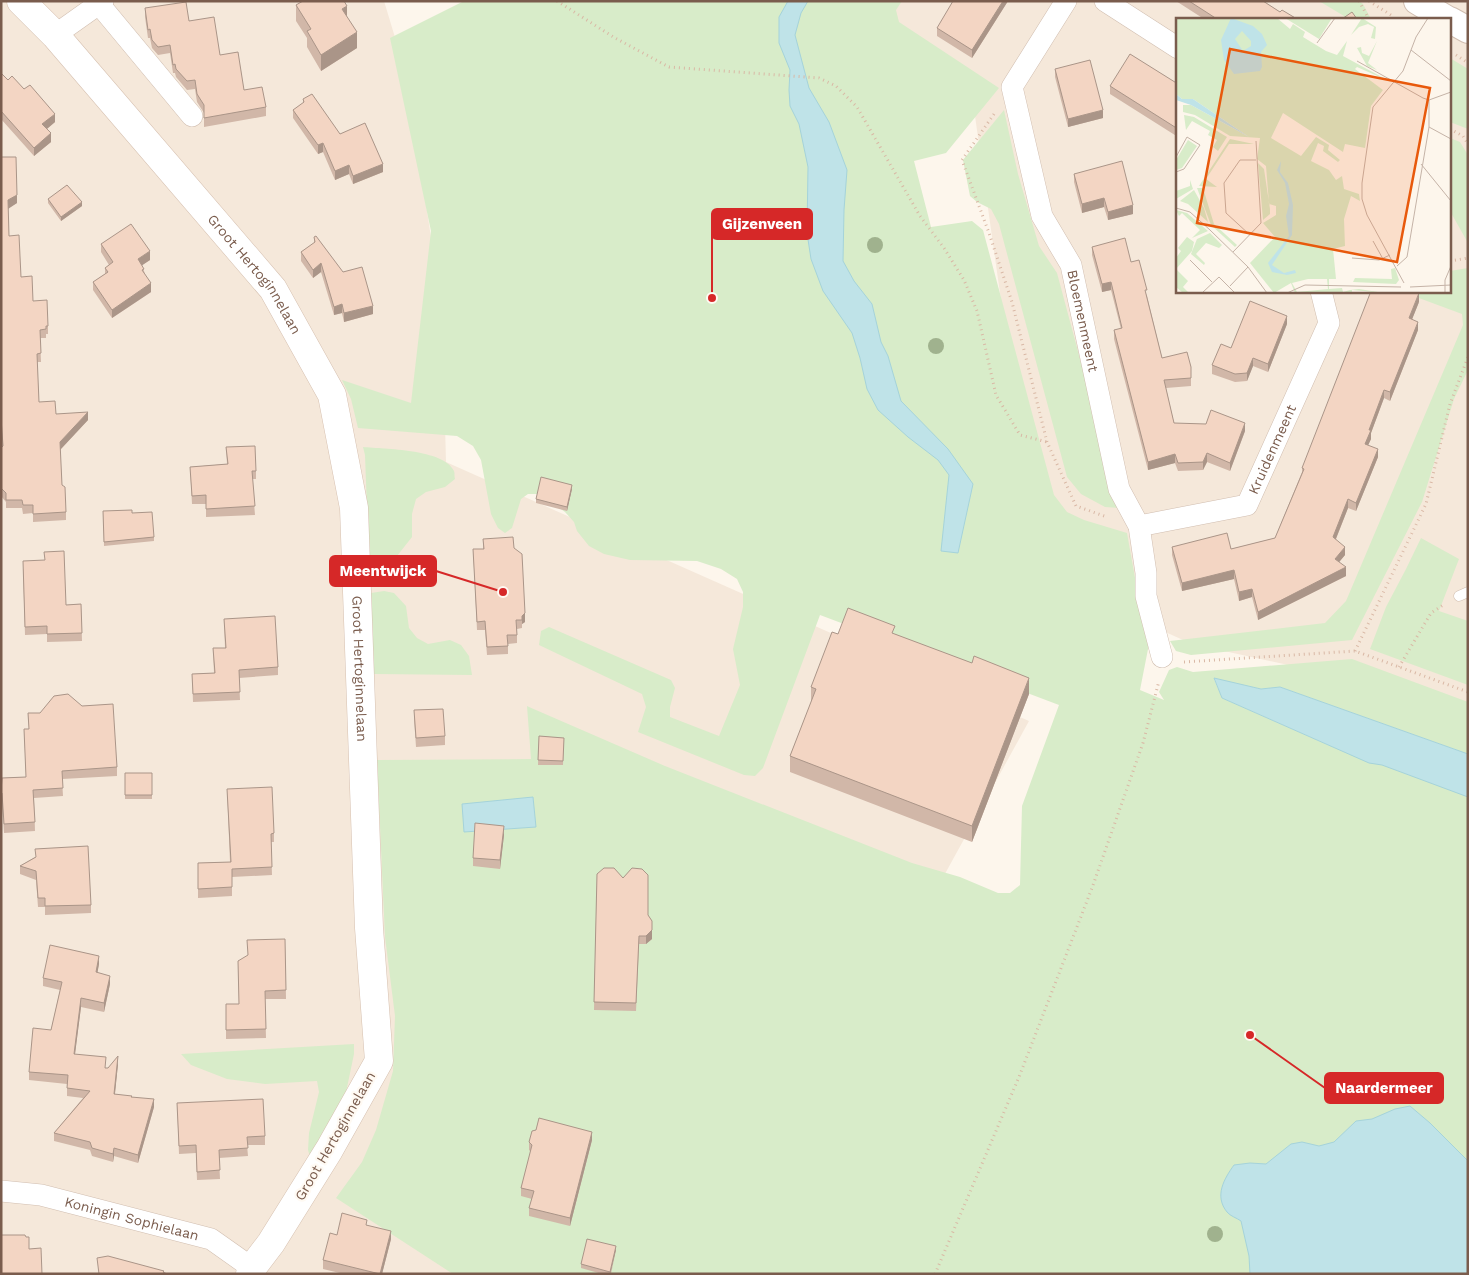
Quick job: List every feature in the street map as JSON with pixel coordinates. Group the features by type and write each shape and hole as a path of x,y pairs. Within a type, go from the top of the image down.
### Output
{"main road":[{"name":"Groot Hertoginnelaan","path":"20,1 55,35 273,289 332,395 354,508 369,928 378,1061 329,1150 271,1243 256,1272"}],"street":[{"path":"1012,87 1066,1"},
{"path":"1104,1 1176,47"},
{"path":"1417,1 1446,18"},
{"path":"55,35 101,2 192,116"},
{"path":"1452,22 1468,30"},
{"name":"Bloemenmeent","path":"1012,87 1042,216 1071,265 1119,489 1139,526 1146,573 1146,596 1162,657"},
{"name":"Kruidenmeent","path":"1139,526 1247,505 1328,323 1321,292"},
{"name":"Koningin Sophielaan","path":"1,1191 41,1195 210,1239 256,1272"}],"path":[{"path":"557,1 615,38 669,67 818,78 836,86 857,107 920,216 944,248 964,280 977,311 996,395 1020,435 1047,442"},
{"path":"1360,1 1368,18"},
{"path":"1369,1 1395,18"},
{"path":"1452,53 1468,63"},
{"path":"1012,87 962,160 1012,302 1047,442 1076,506 1139,526"},
{"path":"1452,130 1463,136 1468,144"},
{"path":"1452,261 1468,258"},
{"path":"1355,651 1426,504 1450,404 1468,357"},
{"path":"1399,667 1431,613 1463,594"},
{"path":"935,1274 1019,1077 1092,888 1143,743 1162,671 1162,657 1186,663 1355,651 1468,692"}],"shaded area":[{"path":"1,1 384,1 407,77 442,311 446,462 1029,721 725,1274 1,1274"},
{"path":"867,1 1468,1 1468,704 1192,644 1036,574 1020,435 975,116"}],"green space":[{"path":"464,1 902,1 896,10 899,22 999,88 946,153 914,161 931,227 972,221 983,230 1054,495 1067,512 1084,520 1127,533 1139,610 1149,644 1140,690 1164,700 1159,692 1169,670 1177,667 1193,672 1352,659 1468,702 1468,754 1280,687 1261,689 1214,679 1222,698 1333,747 1468,796 1468,1274 453,1274 336,1198 362,1162 376,1130 393,1071 395,1016 385,937 377,760 531,759 527,706 665,766 912,863 960,877 998,893 1010,893 1020,885 1022,806 1059,705 820,615 763,768 755,776 744,775 638,732 646,707 642,694 539,645 541,631 549,627 671,680 675,688 670,707 670,717 719,736 740,685 733,649 743,607 743,592 737,579 721,569 697,561 630,560 604,554 589,546 577,531 574,522 565,512 540,494 528,494 521,499 512,528 505,533 498,528 491,514 481,460 473,446 457,436 358,428 351,399 342,380 411,403 431,231 390,38"},
{"path":"1319,1 1359,1 1363,4 1370,18 1345,18"},
{"path":"1452,59 1468,69 1468,129 1452,123"},
{"path":"1004,110 1018,174 1039,246 1057,273 1120,508 1105,507 1081,494 1067,477 999,224 991,209 970,196 963,160"},
{"path":"1452,139 1460,142 1468,155 1468,243 1452,215"},
{"path":"1468,268 1468,370 1454,399 1422,502 1352,640 1191,655 1176,651 1170,641 1325,623 1346,601 1463,325 1462,314 1403,292 1452,292 1452,271"},
{"path":"363,447 413,452 439,458 454,471 455,479 445,487 426,492 416,499 412,514 412,537 397,556 369,562 365,455"},
{"path":"1421,538 1459,559 1439,611 1468,621 1468,685 1370,649 1386,607"},
{"path":"384,591 394,593 406,606 409,628 417,638 428,644 450,640 461,645 469,656 472,675 374,674 371,593"},
{"path":"354,1044 354,1054 344,1102 314,1169 308,1150 309,1133 319,1092 317,1081 265,1084 227,1079 191,1065 181,1054"}],"water":[{"path":"788,1 808,1 801,13 795,35 809,88 829,122 847,170 843,261 854,281 872,304 881,342 888,356 901,401 948,449 973,484 958,553 941,551 949,475 938,460 908,437 878,410 867,389 852,333 823,291 811,259 807,233 808,167 799,124 790,106 790,70 779,43 779,17"},
{"path":"1214,678 1261,689 1280,687 1468,754 1468,797 1382,765 1369,763 1222,698"},
{"path":"533,797 536,827 464,832 462,804"},
{"path":"1410,1106 1468,1161 1468,1274 1250,1274 1249,1256 1241,1221 1228,1213 1221,1200 1224,1182 1234,1165 1266,1164 1291,1144 1302,1142 1319,1146 1334,1142 1356,1121 1372,1119 1395,1109"}],"building":[{"path":"303,1 344,1 347,6 342,9 357,32 321,55 307,31 311,29 296,5"},
{"path":"953,1 1003,1 972,50 937,28"},
{"path":"1189,1 1263,1 1280,12 1282,10 1295,18 1215,18"},
{"path":"186,2 189,21 214,17 220,55 238,52 244,90 262,87 266,107 204,118 204,105 197,94 195,80 187,81 176,69 175,64 173,65 170,45 158,47 152,40 150,29 148,30 145,8"},
{"path":"1352,12 1356,18 1343,18"},
{"path":"1130,54 1176,83 1176,128 1110,86"},
{"path":"1090,60 1103,110 1068,119 1055,69"},
{"path":"1,73 8,80 12,76 24,89 30,85 55,114 42,124 51,133 34,148 1,111"},
{"path":"312,94 340,134 365,123 383,164 353,176 349,165 335,171 323,143 318,145 293,110 304,102 303,99"},
{"path":"1,157 16,157 17,195 8,200 9,236 19,235 21,277 32,276 33,301 47,300 48,326 46,326 46,329 40,330 41,353 37,354 39,402 55,401 56,414 88,412 60,442 62,485 65,487 66,512 33,514 33,505 23,505 22,500 6,500 6,493 1,488 1,448 3,446 1,418"},
{"path":"1122,161 1133,205 1108,212 1104,198 1082,204 1074,174"},
{"path":"67,185 82,202 61,217 48,199"},
{"path":"131,224 150,251 138,259 144,269 142,270 151,283 112,310 93,282 108,272 105,268 113,262 101,244"},
{"path":"316,236 343,272 362,267 373,306 344,313 342,304 334,307 321,263 313,270 301,252 315,242 314,237"},
{"path":"1125,238 1131,262 1139,260 1162,358 1187,352 1191,367 1191,378 1164,380 1174,423 1206,424 1211,410 1245,423 1230,463 1207,453 1203,462 1178,463 1175,454 1148,462 1114,330 1122,328 1111,282 1102,284 1092,247"},
{"path":"1371,292 1419,293 1409,318 1418,322 1390,392 1384,390 1365,444 1378,449 1356,503 1348,499 1333,537 1345,547 1335,559 1346,567 1258,612 1252,589 1239,592 1234,570 1182,583 1172,547 1227,533 1231,549 1275,538 1304,469 1302,468"},
{"path":"1250,301 1287,316 1268,364 1253,358 1247,373 1235,374 1212,365 1221,344 1231,348"},
{"path":"255,446 256,471 252,471 255,506 206,509 206,495 192,496 190,467 228,464 226,447"},
{"path":"541,477 572,485 567,507 536,499"},
{"path":"132,510 132,513 152,512 154,537 104,542 103,511"},
{"path":"513,537 514,548 522,554 525,613 522,616 522,620 516,620 517,635 507,635 508,646 487,647 485,621 477,622 473,549 484,549 483,539"},
{"path":"64,551 66,605 81,604 82,633 47,634 47,626 25,627 23,561 45,560 44,552"},
{"path":"848,608 895,626 892,633 972,663 974,656 1029,678 972,826 790,756 816,689 811,687 832,632 838,634"},
{"path":"275,616 278,667 239,670 240,692 193,694 192,674 215,673 213,648 226,648 224,619"},
{"path":"68,694 82,706 113,704 117,767 62,771 63,788 33,790 35,822 4,824 1,792 2,778 26,777 24,729 29,729 28,713 40,713 54,696"},
{"path":"443,709 445,736 416,738 414,710"},
{"path":"539,736 564,738 563,761 538,760"},
{"path":"125,773 152,773 152,795 125,795"},
{"path":"272,787 274,833 271,834 272,867 232,869 232,887 198,889 198,863 231,862 227,789"},
{"path":"475,823 504,826 500,860 473,858"},
{"path":"88,846 91,905 45,906 45,898 38,898 36,871 20,866 36,857 35,849"},
{"path":"604,868 614,868 623,878 632,868 642,869 648,875 648,915 652,921 652,930 646,936 639,936 636,1003 594,1002 597,874"},
{"path":"285,939 286,990 265,991 266,1029 226,1030 226,1004 239,1004 238,961 248,955 247,940"},
{"path":"50,945 99,956 96,972 110,976 104,1003 81,998 74,1054 106,1057 105,1068 108,1068 118,1056 114,1094 154,1099 138,1155 114,1148 113,1154 92,1148 90,1142 54,1133 90,1091 67,1088 68,1075 29,1072 33,1028 51,1030 62,982 43,978"},
{"path":"263,1099 265,1136 247,1137 248,1148 219,1150 220,1170 197,1172 196,1145 179,1146 177,1103"},
{"path":"539,1118 592,1132 570,1218 529,1208 534,1191 521,1188 532,1145 529,1142 532,1131 536,1130"},
{"path":"342,1213 367,1220 366,1225 391,1231 380,1274 323,1260 330,1233 337,1235"},
{"path":"1,1235 25,1235 29,1237 29,1249 41,1248 42,1274 1,1274"},
{"path":"587,1239 616,1246 610,1272 581,1264"},
{"path":"108,1256 164,1271 167,1274 99,1274 97,1258"}],"place":[{"name":"Gijzenveen","path":"712,298"},
{"name":"Meentwijck","path":"503,592"},
{"name":"Naardermeer","path":"1250,1035"}]}
